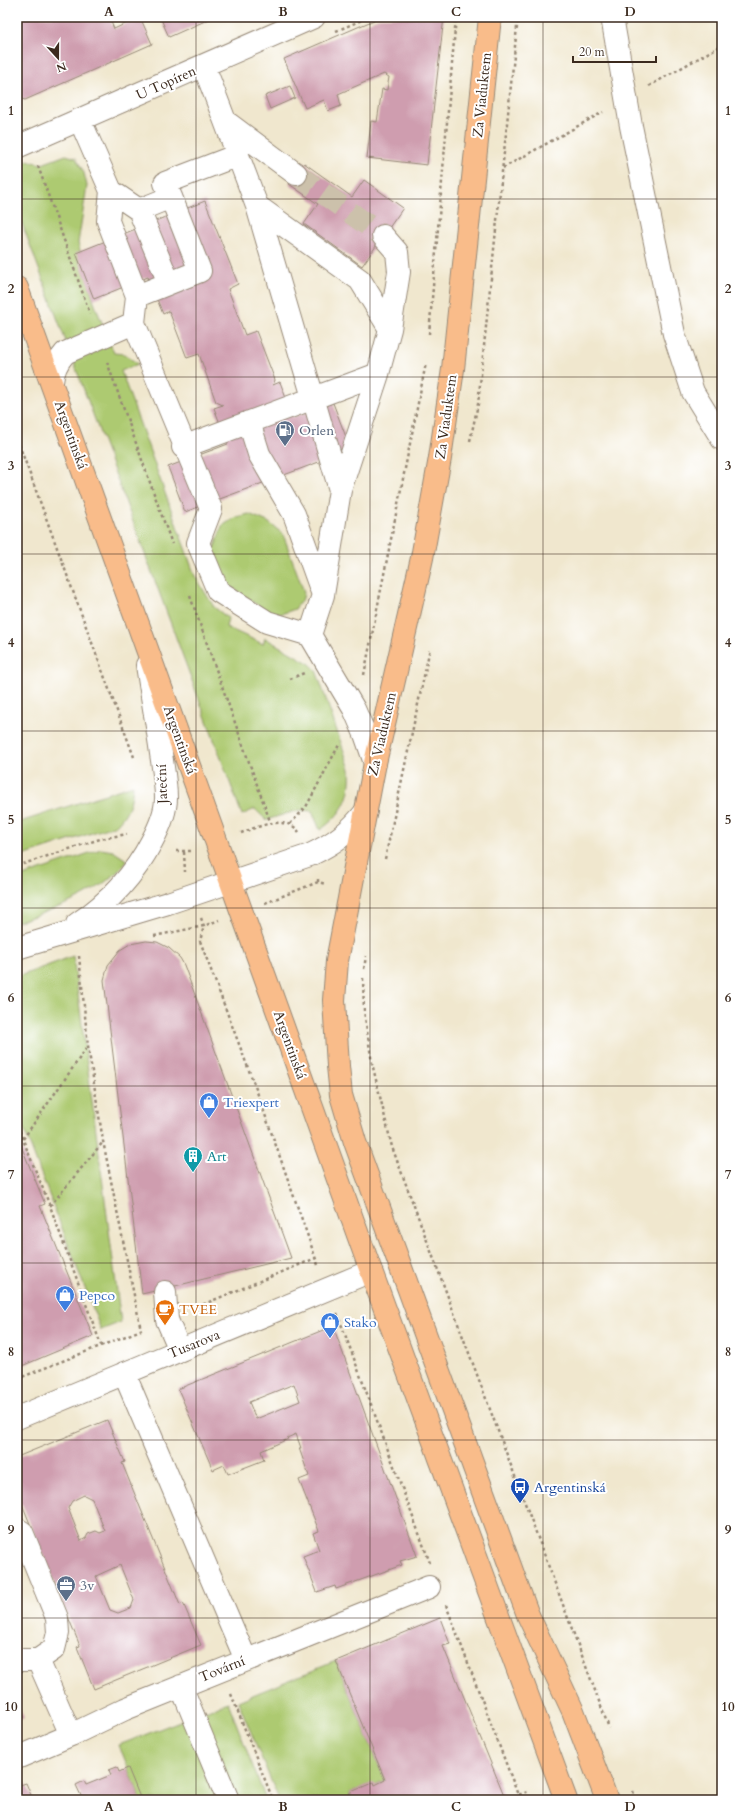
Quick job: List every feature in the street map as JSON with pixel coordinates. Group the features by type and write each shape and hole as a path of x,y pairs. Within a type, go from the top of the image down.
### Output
{"main road":[{"name":"Za Viaduktem","path":"366,811 375,763 422,558 440,458 453,369 490,17"},
{"name":"Argentinská","path":"17,288 372,1271 566,1800"},
{"path":"366,811 337,961 334,1000 334,1031 341,1094 355,1142 525,1607 572,1711 607,1800"}],"street":[{"name":"U Topíren","path":"17,147 314,17"},
{"path":"612,17 632,126 674,334 693,392 722,439"},
{"path":"204,66 257,206 340,490"},
{"path":"80,120 111,191 108,222 136,296 134,323 183,447 211,509 198,543 218,591 267,622 310,635 354,709 375,763"},
{"path":"225,121 296,174"},
{"path":"136,296 200,271 165,183 238,155"},
{"path":"111,191 139,210 169,283"},
{"path":"139,210 171,197"},
{"path":"257,206 360,280 390,329"},
{"path":"310,635 323,595 340,490 378,374 390,329 399,272 397,252 383,236"},
{"path":"52,382 53,370 59,360 66,353 134,323"},
{"path":"183,447 378,374"},
{"path":"249,422 259,454 294,514 323,595"},
{"name":"Jateční","path":"57,936 98,910 116,893 132,875 144,858 159,828 166,800 143,638"},
{"name":"Jateční","path":"17,948 168,903 310,855 330,846 355,825 366,811"},
{"name":"Tusarova","path":"17,1418 372,1271"},
{"path":"165,1292 166,1320 180,1350"},
{"path":"124,1373 246,1660"},
{"path":"17,1528 22,1532 57,1618 58,1633 54,1649 38,1660 17,1660"},
{"name":"Tovární","path":"17,1758 71,1735 125,1709 246,1660 431,1578"},
{"path":"38,1660 71,1735"},
{"path":"181,1686 228,1800"}],"path":[{"path":"429,335 456,17"},
{"path":"35,159 92,320"},
{"path":"362,681 427,359"},
{"path":"17,439 134,758"},
{"path":"252,829 282,822 290,824 306,807 342,740"},
{"path":"17,866 100,839 132,834"},
{"path":"184,852 184,868 187,878"},
{"path":"317,876 318,882"},
{"path":"264,903 318,882 331,884"},
{"path":"224,918 204,926 200,941 258,1096 318,1264"},
{"path":"78,951 88,1046 103,1142 141,1330"},
{"path":"367,951 363,972 364,1012 372,1064 392,1147 612,1735"},
{"path":"23,1139 88,1046"},
{"path":"17,1125 50,1206 101,1345"},
{"path":"50,1206 103,1142"},
{"path":"335,1309 431,1578"},
{"path":"446,1604 519,1800"},
{"path":"222,1669 273,1800"},
{"path":"518,1795 530,1791"},
{"path":"716,1800 722,1797"}],"green space":[{"path":"66,155 76,158 84,173 87,186 78,243 95,305 114,353 124,354 138,364 121,371 195,576 214,607 228,618 226,627 263,644 265,638 310,664 316,670 350,769 349,788 344,804 335,818 320,830 312,811 299,810 266,820 255,809 242,815 17,210 17,164 23,160 42,164"},
{"path":"249,514 268,522 283,534 304,592 303,598 295,609 281,614 265,610 225,583 216,566 214,549 222,526 236,517"},
{"path":"133,785 129,807 124,816 116,825 17,858 17,823"},
{"path":"101,849 113,851 128,861 116,873 91,892 63,905 17,922 17,878"},
{"path":"73,956 121,1322 101,1330 17,1111 17,977"},
{"path":"336,1661 385,1780 375,1785 374,1783 349,1793 352,1800 279,1800 238,1701"},
{"path":"228,1702 266,1800 141,1800 119,1745"}],"building":[{"path":"17,17 109,17 114,29 140,17 152,44 25,100 19,98 17,91"},
{"path":"160,17 214,17 169,37"},
{"path":"381,17 444,17 427,165 367,158 371,121 377,122 382,89 387,90 389,77 384,74 338,94 341,106 328,111 324,100 305,108 284,59"},
{"path":"290,86 295,98 270,109 265,96"},
{"path":"304,163 352,197 364,180 403,208 362,266 304,224 318,204 289,184"},
{"path":"205,201 238,284 228,289 245,335 256,331 275,380 273,385 280,382 293,417 333,403 351,450 185,512 168,467 228,444 214,408 223,405 216,402 199,354 187,358 169,311 163,314 148,277 94,299 76,253"},
{"name":"Art","path":"146,941 157,942 169,948 180,958 184,965 291,1258 142,1294 104,980 108,965 120,950 130,944"},
{"path":"17,1136 45,1204 40,1206 93,1336 17,1368"},
{"path":"333,1326 417,1556 400,1561 402,1565 336,1589 335,1586 317,1592 303,1556 319,1550 313,1533 319,1531 299,1480 309,1476 299,1448 301,1448 296,1434 261,1451 264,1460 228,1474 224,1465 213,1470 178,1389","holes":["294,1384 300,1401 256,1419 249,1402"]},
{"path":"107,1420 125,1462 122,1463 180,1605 183,1603 201,1645 94,1689 77,1647 80,1646 22,1504 19,1505 17,1501 17,1457","holes":["84,1495 92,1499 105,1531 100,1533 96,1531 88,1534 86,1538 81,1541 68,1508 72,1501","120,1565 134,1600 131,1608 118,1613 110,1610 96,1576"]},
{"path":"440,1618 450,1644 443,1646 506,1800 352,1800 349,1793 374,1782 375,1785 385,1780 336,1661"},
{"path":"17,1702 24,1718 17,1721"},
{"path":"117,1767 119,1772 128,1768 141,1800 83,1800 76,1785 84,1781 86,1785 111,1775 109,1770"},
{"path":"26,1783 33,1800 17,1800 17,1786"}],"tunnel":[{"path":"296,174 383,236"}],"place":[{"name":"Orlen","path":"285,447"},
{"name":"Triexpert","path":"209,1119"},
{"name":"Art","path":"193,1173"},
{"name":"Pepco","path":"65,1312"},
{"name":"TVEE","path":"165,1326"},
{"name":"Stako","path":"330,1339"},
{"name":"Argentinská","path":"520,1504"},
{"name":"3v","path":"66,1602"}]}
